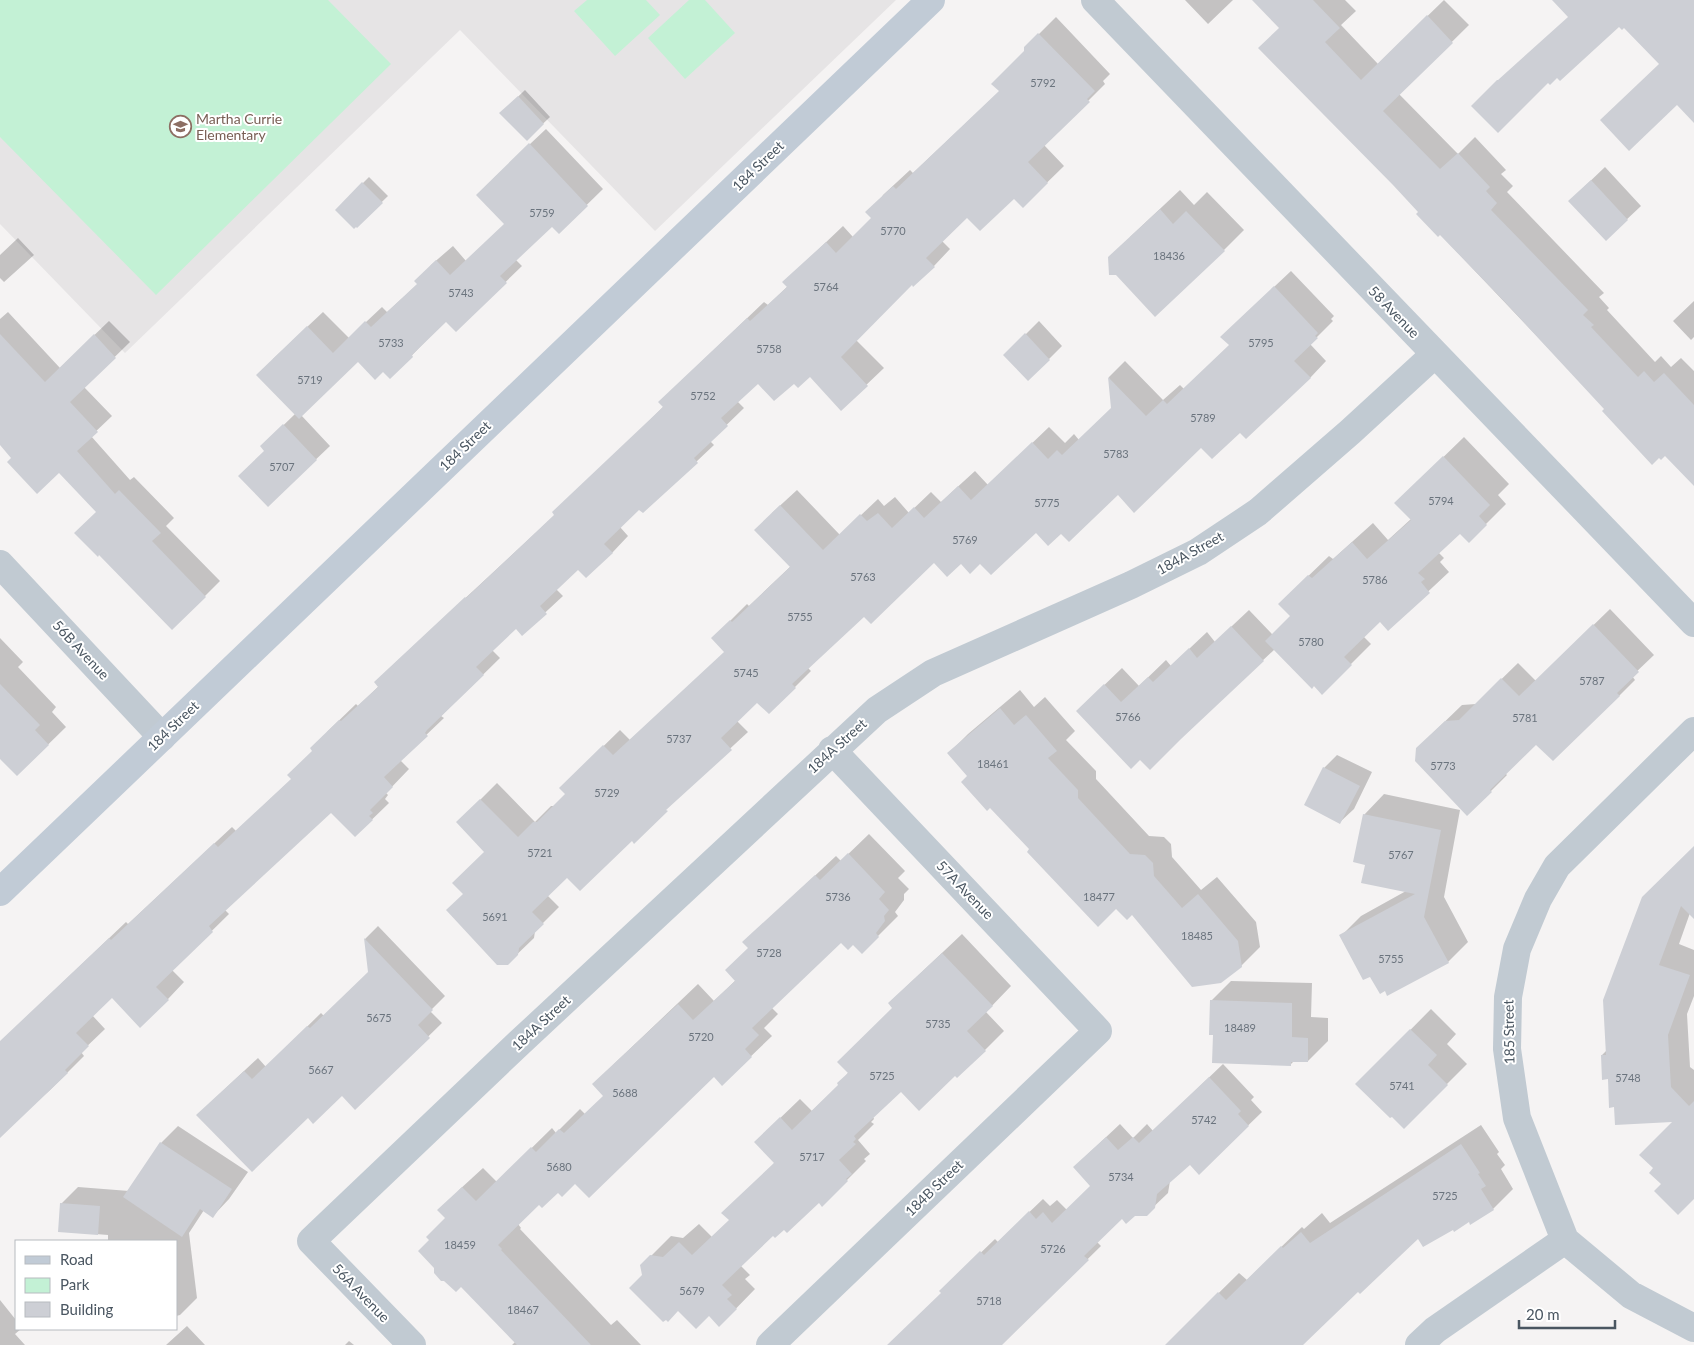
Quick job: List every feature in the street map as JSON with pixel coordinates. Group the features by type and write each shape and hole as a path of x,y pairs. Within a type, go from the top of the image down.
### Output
{"main road":[{"name":"184 Street","path":"0,892 931,0"}],"street":[{"name":"58 Avenue","path":"1095,0 1694,624"},
{"name":"184A Street","path":"311,1242 519,1042 877,710 933,674 1104,597 1198,552 1258,512 1350,432 1435,354"},
{"name":"56B Avenue","path":"0,564 162,737"},
{"name":"185 Street","path":"1565,1240 1516,1118 1506,1049 1508,997 1517,949 1538,899 1557,866 1694,731"},
{"name":"57A Avenue","path":"832,750 1098,1031"},
{"name":"184B Street","path":"770,1345 1098,1031"},
{"path":"1419,1345 1435,1330 1565,1240 1631,1295 1694,1328"},
{"name":"56A Avenue","path":"311,1242 412,1345"}],"shaded area":[{"name":"Martha Currie Elementary","path":"0,0 896,0 655,231 460,30 125,353 0,224"}],"green space":[{"path":"0,0 328,0 391,64 156,295 0,137"},
{"path":"587,0 646,0 660,15 615,56 574,11"},
{"path":"689,0 705,0 735,33 685,79 648,38"}],"building":[{"path":"1252,0 1313,0 1340,28 1325,42 1361,80 1427,15 1453,43 1383,111 1440,169 1458,153 1490,187 1486,191 1497,203 1491,210 1588,310 1583,315 1594,325 1591,327 1638,377 1644,371 1654,382 1664,373 1694,405 1694,486 1665,456 1661,460 1659,458 1652,465 1602,411 1604,409 1503,300 1440,235 1438,237 1416,214 1418,212 1393,185 1258,48 1279,28"},
{"path":"1552,0 1694,0 1694,123 1677,105 1629,151 1600,120 1659,64 1624,28 1622,30 1619,27 1560,81 1557,78 1550,85 1548,83 1498,133 1471,106 1497,80 1568,17"},
{"path":"1038,33 1095,91 1087,99 1090,102 1028,162 1048,183 1023,208 1014,199 980,231 967,218 926,258 935,267 913,287 912,285 841,357 868,386 841,411 810,377 798,388 794,384 774,401 758,384 721,418 728,426 694,458 698,463 643,513 639,510 604,544 613,553 586,578 578,570 540,606 547,614 522,636 516,629 476,667 484,675 427,730 425,733 428,736 384,777 393,787 370,810 373,813 369,816 373,820 355,837 331,813 209,926 213,932 156,987 169,1000 140,1028 112,998 76,1033 89,1046 65,1070 68,1073 0,1138 0,1041 109,938 111,940 214,843 218,847 291,779 287,775 312,751 310,748 378,687 374,682 554,515 552,512 663,407 658,402 747,318 750,321 787,287 782,282 826,242 836,253 871,218 865,212 893,186 896,189 999,91 991,84 1024,51 1024,47"},
{"path":"518,96 544,124 527,141 499,113"},
{"path":"529,143 588,206 559,234 552,227 500,276 507,283 456,332 446,322 390,379 383,372 375,380 358,362 299,419 256,375 307,326 333,353 365,321 371,327 417,284 414,281 436,260 450,275 504,224 476,195"},
{"path":"1591,180 1628,220 1606,241 1568,201"},
{"path":"362,182 383,203 354,229 335,210"},
{"path":"1160,209 1173,224 1186,211 1225,251 1155,317 1116,275 1109,275 1108,257"},
{"path":"1274,286 1318,333 1315,336 1318,338 1294,361 1311,378 1246,439 1240,433 1212,459 1201,448 1134,513 1118,495 1069,542 1061,534 1048,546 1036,533 991,575 980,564 970,574 961,564 947,577 934,563 871,624 864,617 792,684 796,688 769,714 757,703 721,738 732,750 666,810 668,811 634,844 632,841 580,891 567,878 532,912 544,924 519,948 518,955 508,965 497,965 446,910 463,894 452,883 484,852 456,822 480,799 518,837 533,822 537,822 565,794 559,788 603,745 613,755 724,652 711,638 730,620 732,622 790,567 754,530 780,505 823,550 860,514 867,521 878,513 892,528 914,507 924,518 958,486 971,500 1032,442 1048,459 1057,450 1062,455 1111,408 1108,377 1146,416 1163,400 1167,404 1229,345 1220,337"},
{"path":"1025,333 1050,360 1028,381 1003,355"},
{"path":"0,334 45,382 94,334 116,358 70,402 98,432 77,451 115,494 119,490 161,533 152,541 206,597 172,630 99,555 98,557 74,533 96,512 59,473 37,494 7,462 11,458 0,445"},
{"path":"283,424 317,460 268,507 238,476 264,451 260,446"},
{"path":"1443,456 1490,505 1479,516 1487,525 1469,543 1460,534 1418,573 1425,579 1421,582 1430,593 1388,631 1380,622 1344,657 1352,665 1322,695 1314,686 1312,689 1265,641 1290,616 1278,604 1308,575 1312,578 1352,542 1367,559 1411,520 1394,503"},
{"path":"1593,624 1639,672 1617,693 1620,696 1553,761 1536,745 1490,790 1492,792 1467,816 1415,761 1416,748 1445,721 1459,720 1501,678 1519,696"},
{"path":"1231,626 1264,661 1150,770 1140,760 1131,769 1076,711 1104,684 1121,702 1148,677 1153,682 1189,648 1197,658"},
{"path":"0,684 40,725 35,730 49,745 17,776 0,759"},
{"path":"1000,708 1014,725 1026,715 1057,751 1048,758 1078,790 1078,798 1130,854 1145,855 1153,863 1154,876 1182,908 1198,894 1238,941 1242,967 1221,983 1192,987 1132,915 1127,920 1116,909 1098,927 1027,852 1029,849 990,808 987,811 961,782 967,776 947,753"},
{"path":"1323,767 1360,786 1340,824 1304,805"},
{"path":"1363,814 1441,830 1424,917 1449,963 1387,996 1385,991 1380,994 1370,977 1363,980 1339,935 1415,894 1361,883 1365,865 1353,862"},
{"path":"1694,846 1694,919 1681,906 1659,965 1690,975 1668,1035 1671,1087 1689,1106 1694,1101 1694,1199 1678,1215 1654,1191 1661,1184 1649,1173 1653,1168 1639,1155 1672,1122 1615,1125 1614,1107 1609,1108 1608,1079 1602,1080 1601,1055 1606,1055 1603,1000 1642,897"},
{"path":"848,853 885,892 879,899 889,910 884,916 885,921 876,933 879,937 862,954 853,945 848,950 841,943 752,1028 759,1035 745,1049 752,1057 722,1086 714,1077 589,1198 575,1184 562,1197 558,1193 542,1208 539,1205 498,1245 591,1345 517,1345 461,1287 456,1292 444,1281 441,1281 434,1273 434,1268 418,1251 429,1240 426,1237 445,1218 437,1210 462,1187 476,1201 531,1147 536,1152 559,1129 564,1133 603,1096 592,1084 678,1004 693,1020 735,981 725,970 748,948 742,942 815,875 820,880"},
{"path":"364,938 433,1010 418,1025 430,1038 355,1110 342,1096 313,1124 308,1118 252,1172 196,1115 244,1071 252,1079 307,1026 310,1028 368,972"},
{"path":"942,953 993,1006 967,1031 986,1051 957,1078 955,1076 919,1111 901,1092 854,1136 856,1139 853,1142 856,1144 839,1160 852,1174 846,1179 848,1181 822,1207 819,1203 787,1233 784,1230 775,1238 773,1236 722,1285 732,1295 727,1299 737,1309 719,1327 709,1316 696,1329 678,1311 668,1322 666,1320 663,1322 629,1288 642,1275 640,1265 650,1255 663,1257 679,1242 692,1255 729,1220 721,1213 774,1163 754,1142 780,1117 792,1130 838,1085 837,1083 848,1073 837,1062 892,1008 888,1003"},
{"path":"1210,1000 1292,1003 1292,1037 1308,1038 1308,1062 1291,1062 1291,1066 1212,1063 1213,1035 1209,1035"},
{"path":"1410,1029 1437,1055 1428,1065 1448,1085 1404,1129 1355,1084"},
{"path":"1209,1077 1241,1111 1238,1114 1249,1126 1199,1175 1190,1165 1157,1194 1155,1208 1147,1216 1135,1216 1126,1224 1122,1219 1084,1256 1089,1260 1002,1345 887,1345 941,1293 939,1291 980,1251 984,1255 1029,1211 1036,1219 1043,1212 1052,1223 1090,1186 1073,1167 1106,1137 1118,1150 1133,1137 1139,1143"},
{"path":"160,1142 232,1189 213,1218 200,1209 182,1237 123,1197"},
{"path":"1461,1144 1480,1173 1478,1174 1486,1186 1481,1189 1494,1210 1470,1225 1469,1222 1454,1232 1453,1230 1423,1247 1418,1239 1360,1294 1358,1292 1303,1345 1165,1345 1218,1292 1226,1300 1281,1246 1283,1248 1301,1232 1310,1243"},
{"path":"60,1203 100,1206 98,1235 58,1232"}],"place":[{"name":"Martha Currie Elementary","path":"180,127"}]}
